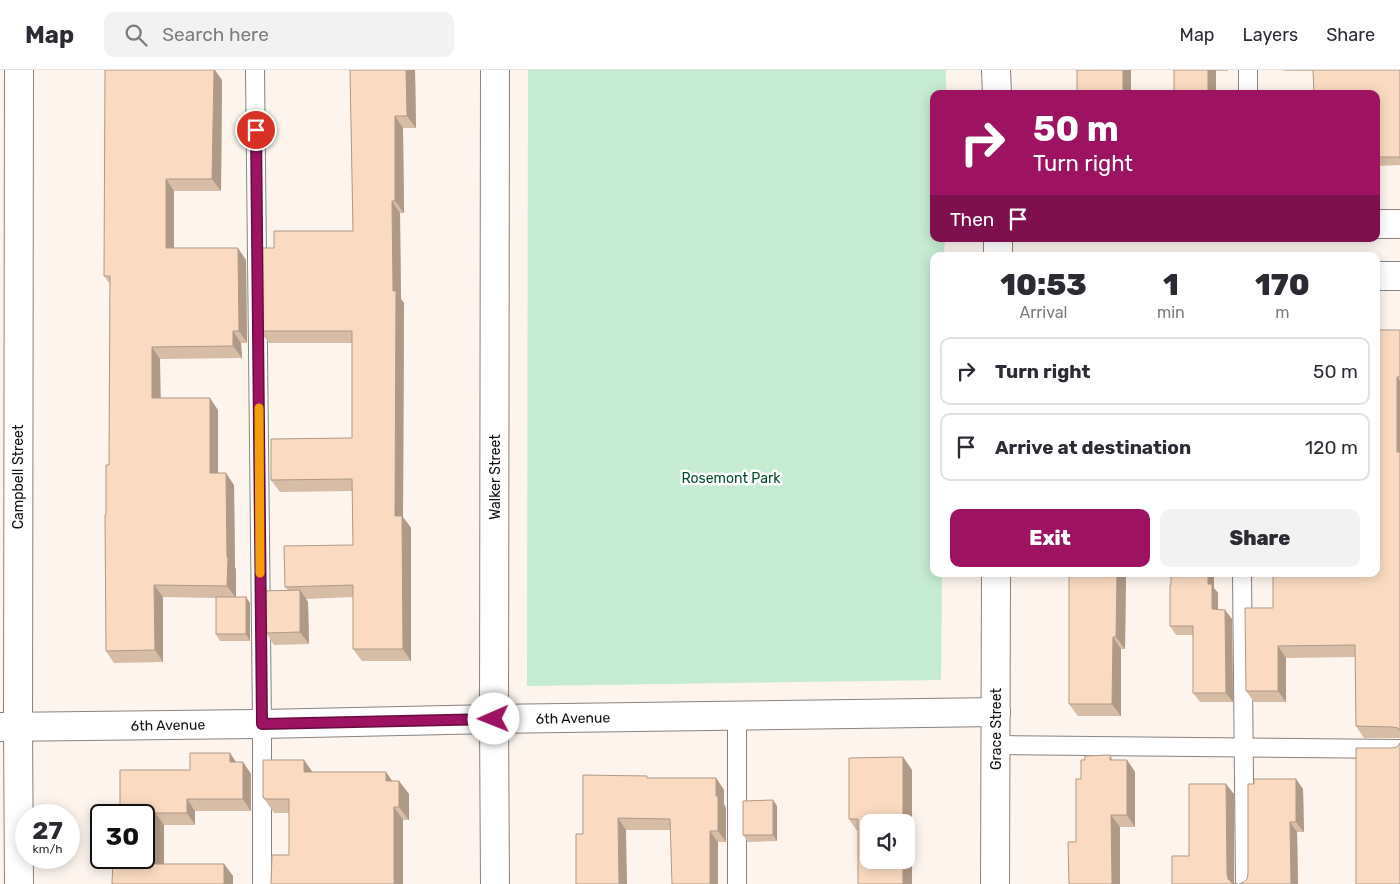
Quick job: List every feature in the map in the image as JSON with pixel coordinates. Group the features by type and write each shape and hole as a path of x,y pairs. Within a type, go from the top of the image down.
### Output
{"street":[{"name":"Campbell Street","path":"19,70 9,727 19,884"},
{"name":"Walker Street","path":"495,70 494,719 496,884"},
{"path":"996,70 997,90"},
{"path":"1380,224 1400,224"},
{"path":"1380,276 1400,276"},
{"name":"Grace Street","path":"995,884 996,577"},
{"name":"6th Avenue","path":"9,727 996,712"}],"lane":[{"path":"256,70 262,884"},
{"path":"1248,70 1248,90"},
{"path":"1242,577 1245,884"},
{"path":"737,715 738,884"},
{"path":"996,745 1400,750"}],"green space":[{"name":"Rosemont Park","path":"528,70 946,70 946,90 930,90 930,242 945,242 944,252 930,252 930,577 942,577 941,680 527,686"}],"building":[{"path":"105,70 214,70 212,179 166,179 166,248 238,248 239,331 233,331 233,346 152,347 152,398 210,398 210,473 226,473 228,557 227,586 154,585 155,650 106,651 105,515 106,465 109,465 110,276 104,276"},
{"path":"350,70 406,70 407,116 395,116 395,201 392,201 393,291 396,291 395,516 402,516 403,649 353,649 353,585 285,587 284,546 353,545 352,479 271,480 271,439 352,438 352,331 260,331 259,248 274,248 274,231 353,231"},
{"path":"1077,70 1123,70 1123,90 1077,90"},
{"path":"1174,70 1208,70 1208,90 1174,90"},
{"path":"1313,70 1400,70 1400,157 1380,157 1380,90 1314,90"},
{"path":"1380,330 1400,330 1400,377 1397,377 1397,452 1400,452 1400,731 1398,728 1392,727 1356,726 1355,645 1278,646 1278,691 1246,691 1245,608 1273,608 1273,577 1380,577"},
{"path":"1069,577 1117,577 1116,637 1113,637 1112,704 1069,704"},
{"path":"1171,577 1208,577 1208,584 1212,584 1212,609 1225,610 1226,693 1193,693 1193,626 1170,626"},
{"path":"300,590 300,632 266,633 266,628 263,628 263,591"},
{"path":"216,597 246,597 246,634 216,634"},
{"path":"1400,743 1400,884 1356,884 1356,748 1392,748 1397,747"},
{"path":"190,753 230,753 230,762 243,762 243,799 187,799 187,813 155,813 155,804 120,804 120,770 190,770"},
{"path":"1110,755 1110,760 1127,760 1127,815 1111,815 1112,884 1069,884 1068,842 1076,842 1076,779 1081,779 1081,760 1085,760 1085,756"},
{"path":"903,757 903,814 860,814 860,869 903,869 903,884 858,884 858,819 849,819 849,758"},
{"path":"263,760 304,760 304,772 386,772 386,781 399,781 399,807 394,807 394,884 271,884 272,855 289,855 289,799 264,799"},
{"path":"583,775 647,776 647,778 716,778 718,831 710,831 710,884 672,884 670,819 618,818 619,884 576,884 576,834 583,834"},
{"path":"1254,779 1296,779 1296,822 1290,822 1291,884 1239,884 1247,879 1248,874 1248,784 1254,784"},
{"path":"1189,784 1226,784 1227,874 1228,879 1232,883 1238,884 1172,884 1172,856 1189,856"},
{"path":"773,800 773,835 743,835 743,801"},
{"path":"155,864 224,864 224,884 112,884 113,869 155,869"}],"slow traffic":[{"path":"259,408 260,573"}],"route":[{"path":"256,130 262,724 494,719"}]}
